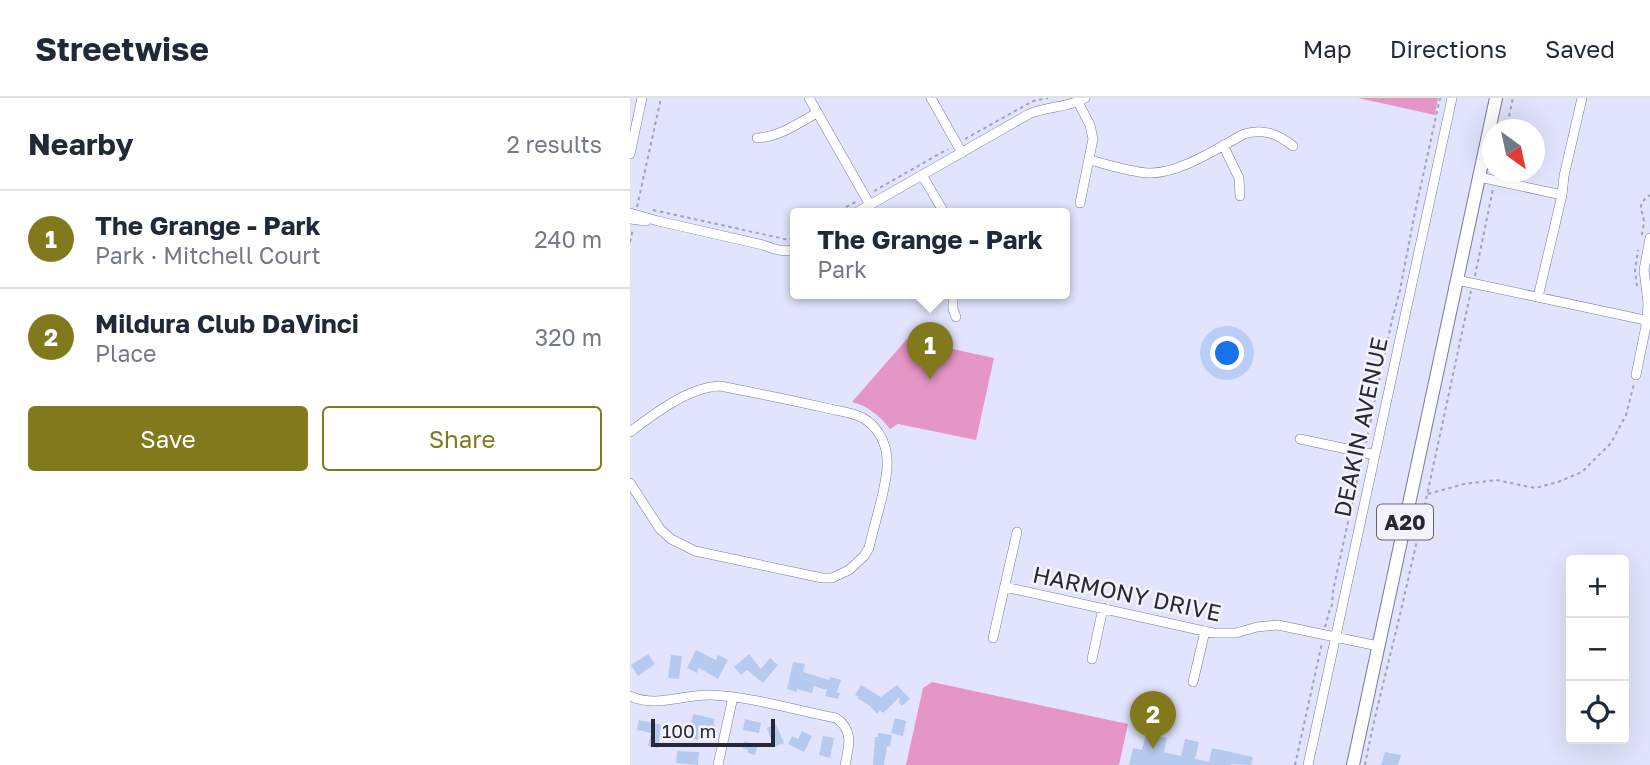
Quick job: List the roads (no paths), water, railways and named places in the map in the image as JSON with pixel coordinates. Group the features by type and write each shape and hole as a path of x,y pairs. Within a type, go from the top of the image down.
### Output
{"highway":[{"name":"A20","path":"1353,765 1496,98"}],"street":[{"path":"630,154 642,98"},
{"path":"809,98 867,201"},
{"path":"931,98 960,148"},
{"name":"DEAKIN AVENUE","path":"1308,765 1452,98"},
{"path":"1538,297 1582,98"},
{"path":"860,208 867,201 922,175 960,148 1030,114 1082,100 1093,139 1080,203"},
{"path":"757,138 773,136 817,113"},
{"path":"1090,160 1143,172 1161,172 1177,169 1244,134 1260,131 1277,135 1293,146"},
{"path":"1223,145 1239,178 1240,196"},
{"path":"922,175 941,208"},
{"path":"1479,177 1562,195"},
{"path":"632,215 784,251 790,250"},
{"path":"1636,375 1648,321 1644,271 1650,238"},
{"path":"763,245 790,244"},
{"path":"1457,280 1648,321"},
{"path":"953,299 956,317"},
{"path":"630,432 689,393 720,386 853,414 877,431 887,457 884,483 869,548 858,565 832,578 809,576 681,546 660,529 630,483"},
{"path":"1300,439 1375,455"},
{"name":"HARMONY DRIVE","path":"1017,532 1005,587 1223,634 1257,626 1278,625 1378,646"},
{"path":"993,638 1005,587"},
{"path":"1092,659 1103,608"},
{"path":"1193,682 1205,631"},
{"path":"630,696 648,702 693,696 733,697 836,718 849,734 845,765"},
{"path":"718,765 733,697"}],"place":[{"name":"The Grange - Park","path":"930,380"},
{"name":"Mildura Club DaVinci","path":"1153,749"}]}
